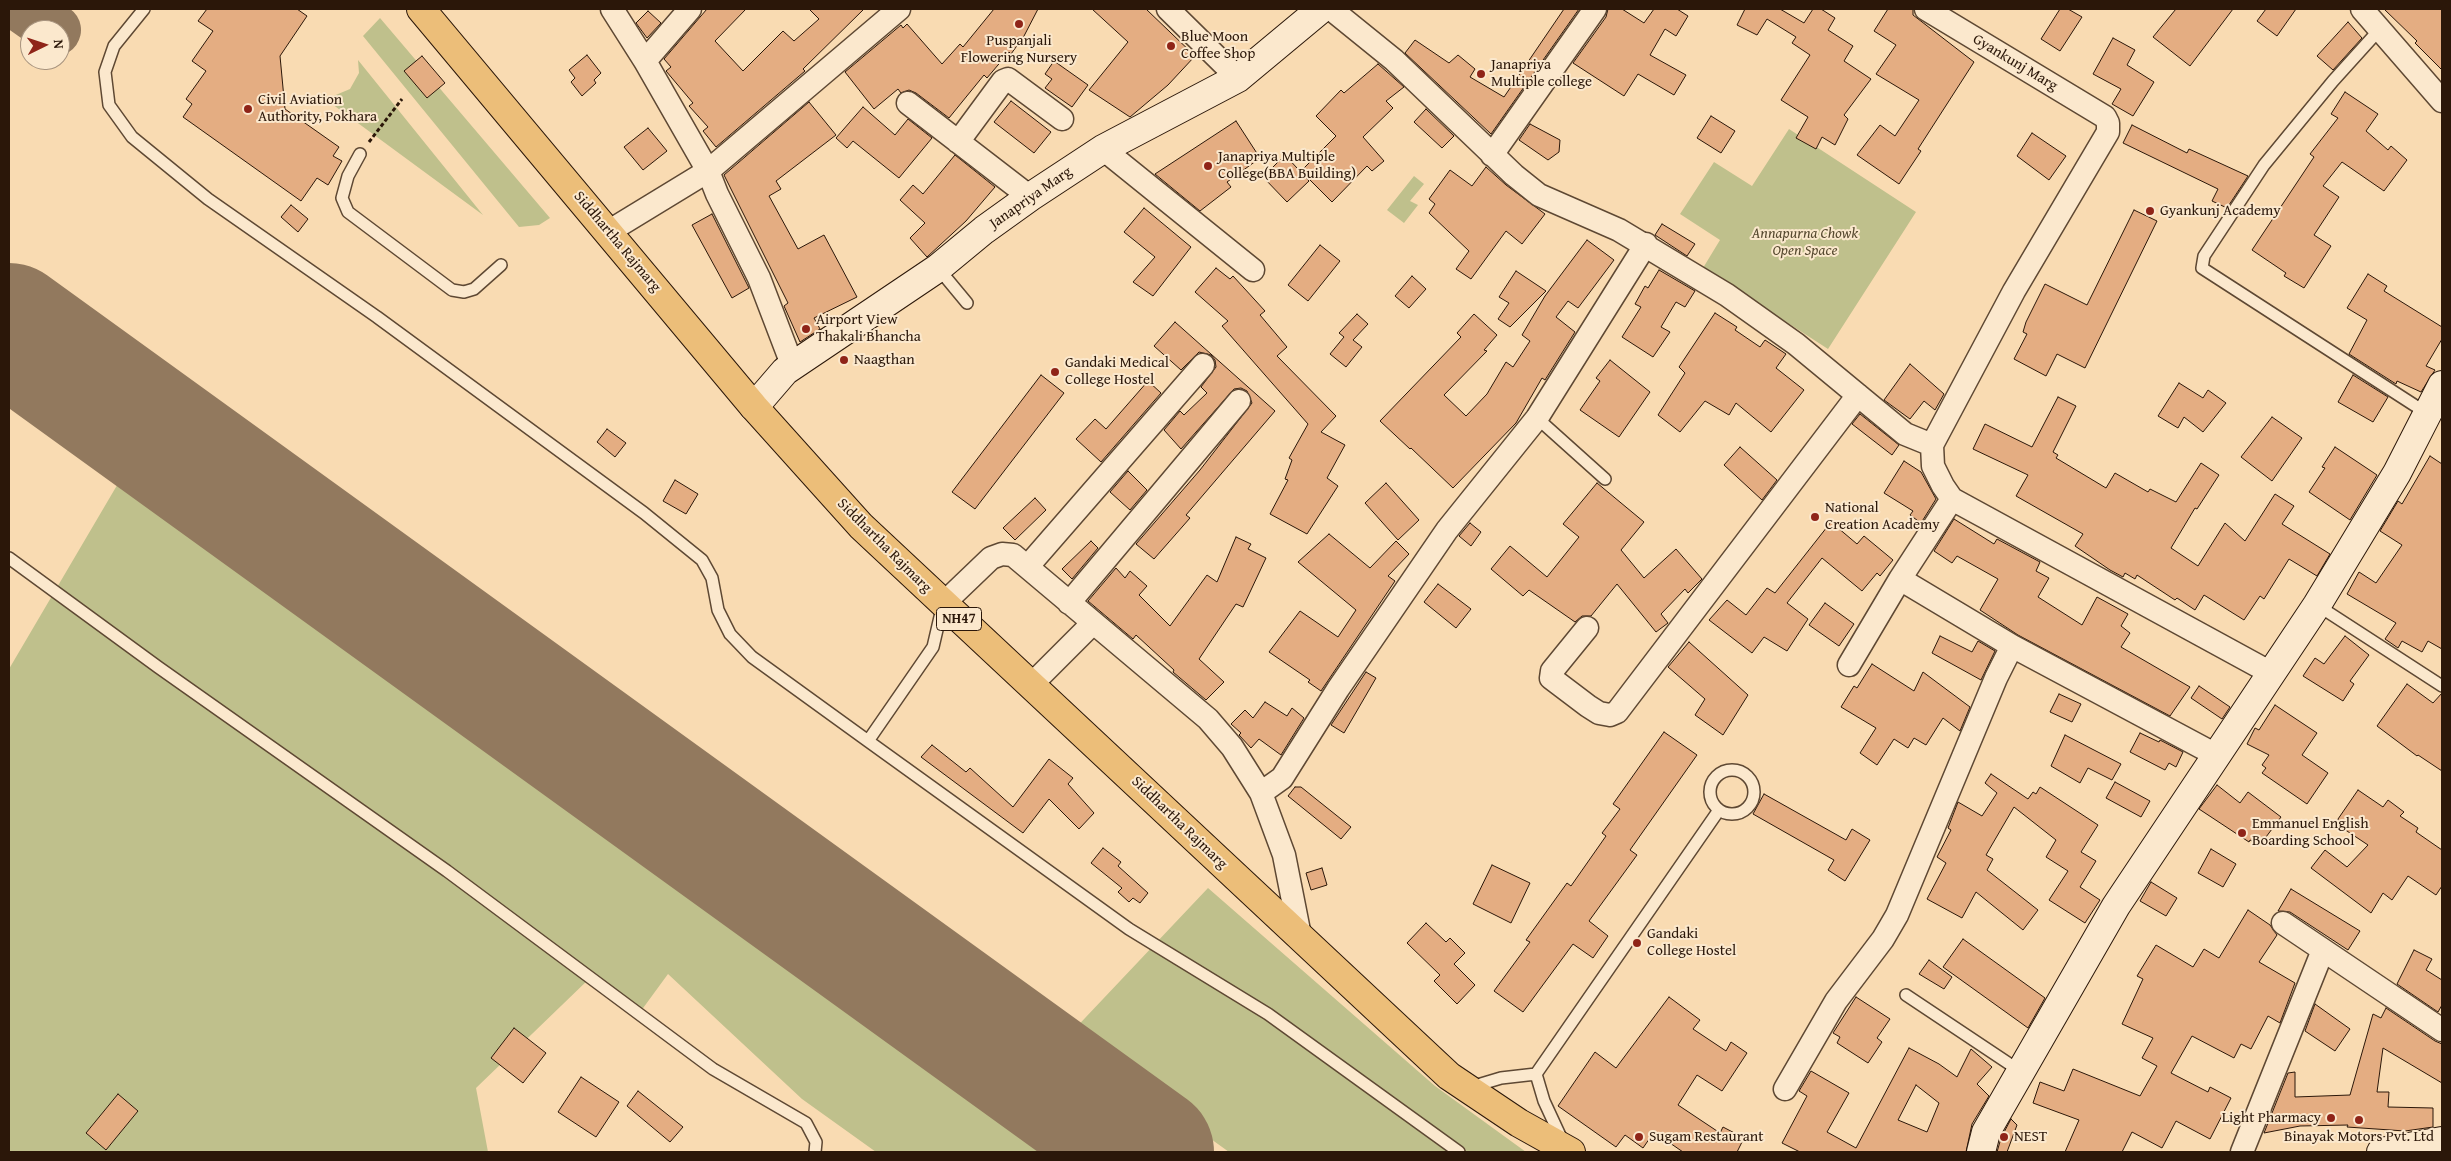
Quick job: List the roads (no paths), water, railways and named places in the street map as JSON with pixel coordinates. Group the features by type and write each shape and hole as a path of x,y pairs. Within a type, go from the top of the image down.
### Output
{"highway":[{"name":"Siddhartha Rajmarg","path":"422,9 754,407 861,526 1450,1076 1564,1152"}],"main road":[{"name":"Janapriya Marg","path":"754,407 785,371 938,268 984,230 1030,197 1104,148 1238,78 1321,9"},
{"path":"1980,1152 1986,1132 2116,906 2317,605 2397,473 2442,385"},
{"path":"2381,1152 2442,1141"}],"street":[{"path":"612,9 646,61 708,171 717,194 759,278 793,367"},
{"path":"646,61 690,9"},
{"path":"608,232 708,171 899,9"},
{"path":"1168,9 1238,78"},
{"path":"1331,9 1394,60 1492,155 1539,195 1646,244 1727,295 1796,344 1905,434 1932,445 1933,466 1952,499 2271,673"},
{"path":"1492,155 1595,9"},
{"name":"Gyankunj Marg","path":"1926,9 2104,117 2108,123 2108,132 2014,291 1932,445"},
{"path":"2362,9 2442,101"},
{"path":"958,142 1003,81 1008,79 1062,119"},
{"path":"908,103 1030,197"},
{"path":"1104,148 1253,270"},
{"path":"1261,793 1282,778 1338,689 1447,530 1537,418 1646,244"},
{"path":"1028,566 1203,365"},
{"path":"1587,628 1552,671 1551,678 1599,713 1610,715 1617,712 1858,395"},
{"path":"1069,604 1239,401"},
{"path":"1849,665 1900,579 1952,499"},
{"path":"943,604 991,558 1002,554 1013,555 1208,719 1232,747 1261,793 1284,855 1300,936"},
{"path":"1900,579 2012,646 2216,755"},
{"path":"1032,684 1093,623"},
{"path":"1785,1089 1836,1001 1883,939 1896,915 1996,678 2012,646"},
{"path":"2283,923 2442,1030"},
{"path":"2242,1152 2323,950"}],"lane":[{"path":"144,9 114,46 105,72 109,105 132,137 208,199 377,317 644,514 702,560 712,578 718,610 730,634 752,656 1129,930 1268,1014 1459,1152"},
{"path":"2380,29 2333,81 2264,165 2204,256 2202,268 2428,414"},
{"path":"360,154 348,176 342,198 348,212 452,290 464,292 474,289 501,265"},
{"path":"938,268 967,303"},
{"path":"1537,418 1605,479"},
{"path":"9,558 158,667 447,871 713,1069 806,1124 816,1142 814,1152"},
{"path":"868,741 933,647 943,604"},
{"path":"2317,605 2442,686"},
{"path":"1472,1092 1481,1084 1501,1078 1536,1074 1720,810"},
{"path":"1906,995 2020,1072"},
{"path":"1536,1074 1564,1152"}],"place":[{"name":"Puspanjali Flowering Nursery","path":"1019,24"},
{"name":"Blue Moon Coffee Shop","path":"1171,46"},
{"name":"Janapriya Multiple college","path":"1481,74"},
{"name":"Civil Aviation Authority, Pokhara","path":"248,109"},
{"name":"Janapriya Multiple College(BBA Building)","path":"1208,166"},
{"name":"Gyankunj Academy","path":"2150,211"},
{"name":"Airport View Thakali Bhancha","path":"806,329"},
{"name":"Naagthan","path":"844,360"},
{"name":"Gandaki Medical College Hostel","path":"1055,372"},
{"name":"National Creation Academy","path":"1815,517"},
{"name":"Emmanuel English Boarding School","path":"2242,833"},
{"name":"Gandaki College Hostel","path":"1637,943"},
{"name":"Light Pharmacy","path":"2331,1118"},
{"name":"Binayak Motors Pvt. Ltd","path":"2359,1120"},
{"name":"Sugam Restaurant","path":"1639,1137"},
{"name":"NEST","path":"2004,1137"}],"park label":[{"name":"Annapurna Chowk Open Space","path":"1805,242"}]}
